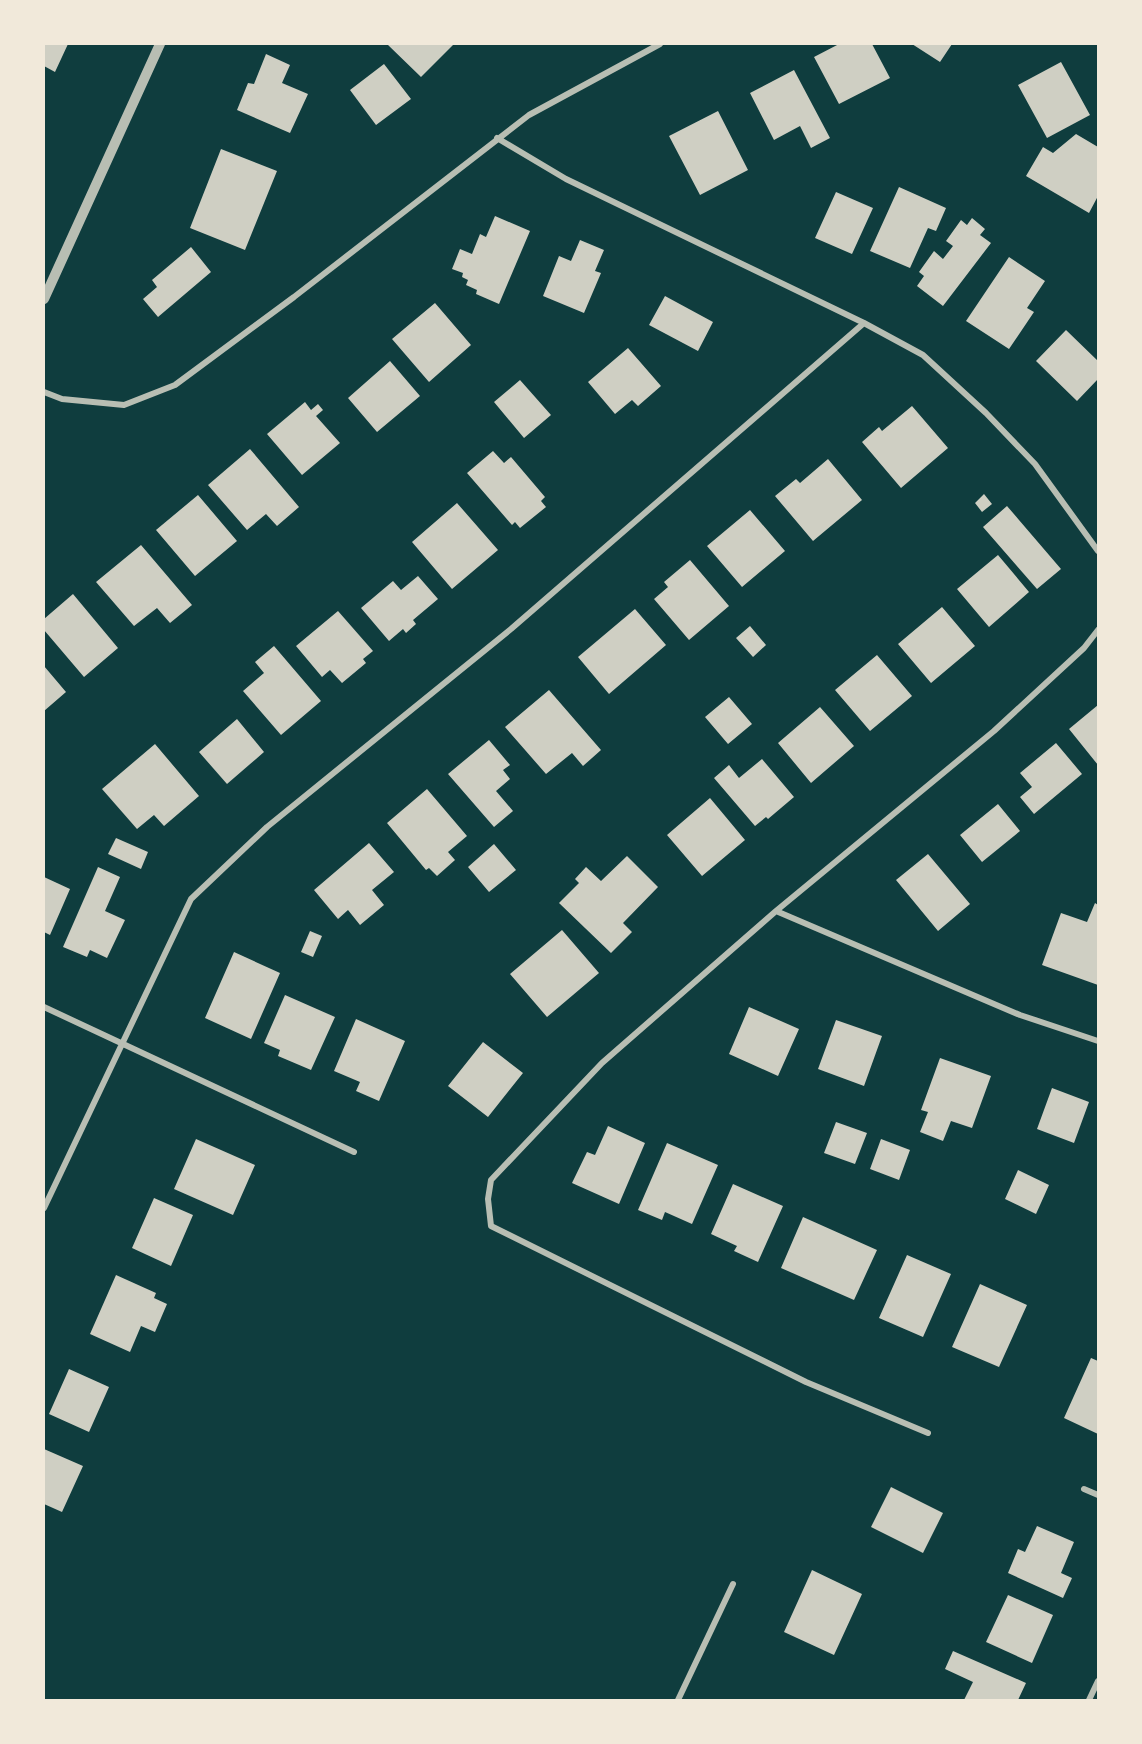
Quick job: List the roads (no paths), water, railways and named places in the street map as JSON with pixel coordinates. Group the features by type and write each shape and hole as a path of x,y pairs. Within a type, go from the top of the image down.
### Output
{"street":[{"path":"44,298 160,44"},
{"path":"44,392 62,399 124,405 175,385 294,297 496,138 529,115 660,44"},
{"path":"496,138 566,179 864,323 923,355 986,413 1035,464 1098,551"},
{"path":"44,1208 191,899 267,827 511,629 864,323"},
{"path":"927,1433 806,1382 491,1226 488,1199 491,1180 602,1063 776,911 994,730 1084,648 1098,630"},
{"path":"776,911 1020,1016 1098,1041"},
{"path":"44,1007 354,1152"},
{"path":"1084,1489 1098,1495"},
{"path":"678,1701 733,1584"},
{"path":"1089,1701 1098,1681"}]}
